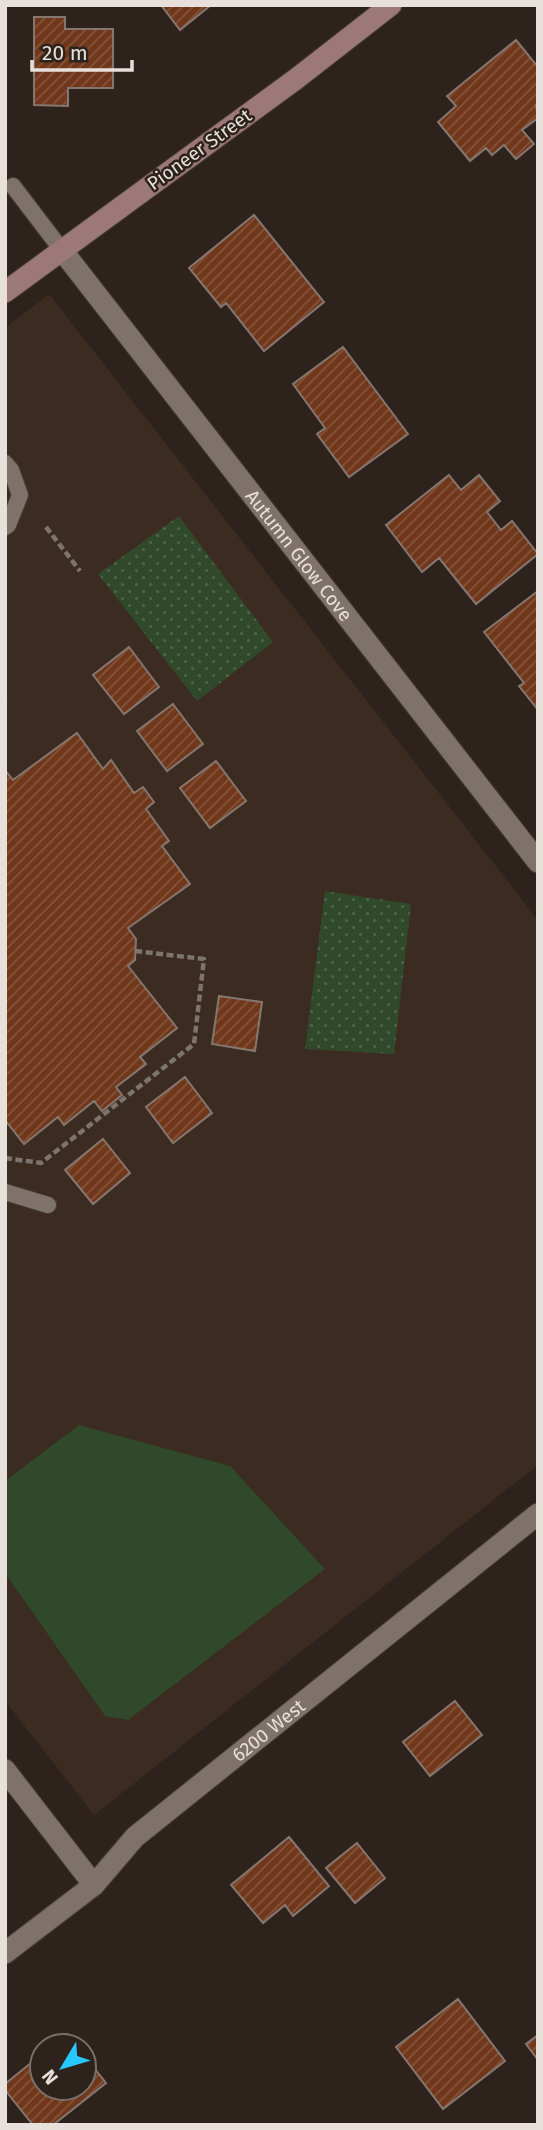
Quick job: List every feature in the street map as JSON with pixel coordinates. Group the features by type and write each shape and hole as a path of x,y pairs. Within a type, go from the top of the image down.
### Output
{"street":[{"name":"Pioneer Street","path":"5,292 296,79 391,5"},
{"name":"Autumn Glow Cove","path":"61,249 538,862"},
{"name":"6200 West","path":"5,1953 94,1885 135,1837 538,1514"},
{"path":"5,1770 94,1885"}],"lane":[{"path":"13,186 61,249"},
{"path":"5,463 20,495 9,525 5,527"},
{"path":"5,1192 48,1205"}],"path":[{"path":"46,527 80,571"},
{"path":"5,1157 41,1163 194,1044 204,959 135,951"}],"shaded area":[{"path":"49,294 538,920 538,1465 94,1815 5,1701 5,328"}],"green space":[{"path":"179,516 273,642 197,701 98,574"},
{"path":"325,891 411,904 394,1054 305,1049"},
{"path":"79,1425 230,1466 325,1569 128,1720 105,1716 5,1573 5,1481"}],"building":[{"path":"161,5 211,5 180,30"},
{"path":"34,17 65,17 65,29 113,29 113,88 68,88 68,106 34,105"},
{"path":"516,40 538,67 538,118 522,130 534,144 516,159 504,145 492,155 486,148 470,161 438,122 456,106 447,96"},
{"path":"254,215 324,302 264,351 226,303 221,307 189,268"},
{"path":"343,347 408,434 349,477 317,434 325,428 293,384"},
{"path":"449,475 461,490 479,475 500,501 487,512 501,530 512,521 538,554 476,604 439,558 422,572 386,525"},
{"path":"538,591 538,710 519,686 524,683 484,632"},
{"path":"129,647 159,687 124,714 93,675"},
{"path":"173,704 203,744 167,771 137,731"},
{"path":"77,733 103,769 111,760 134,793 143,787 154,802 146,809 169,841 162,846 190,884 128,928 136,939 135,960 128,966 177,1028 140,1057 146,1064 116,1087 122,1095 102,1111 94,1101 64,1125 58,1117 24,1144 5,1120 5,770 13,780"},
{"path":"216,761 246,801 210,828 180,788"},
{"path":"219,996 262,1002 255,1051 212,1044"},
{"path":"185,1077 212,1113 173,1143 146,1107"},
{"path":"103,1139 130,1173 93,1204 65,1170"},
{"path":"455,1701 482,1735 430,1776 403,1742"},
{"path":"289,1837 329,1886 293,1916 285,1905 263,1923 231,1885"},
{"path":"357,1843 385,1878 355,1903 326,1868"},
{"path":"458,1999 505,2061 443,2109 396,2047"},
{"path":"538,2035 538,2060 526,2044"},
{"path":"28,2065 28,2102 82,2102 53,2125 33,2125 5,2090 5,2084"},
{"path":"98,2073 106,2083 98,2089"}]}
